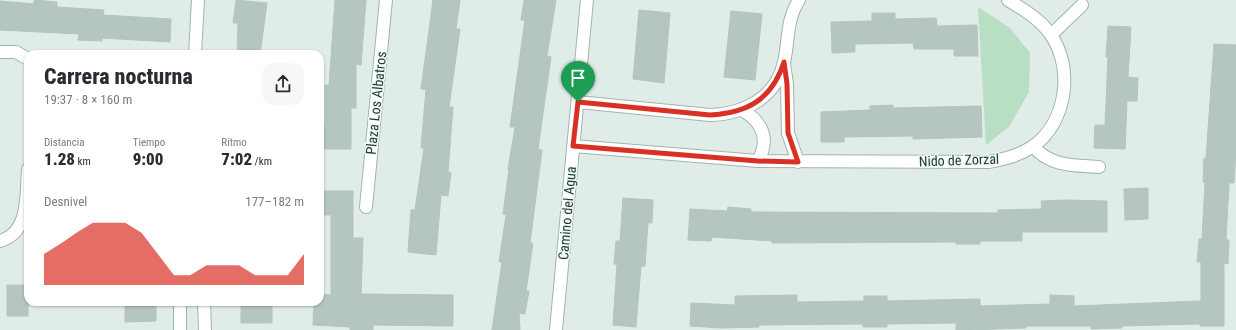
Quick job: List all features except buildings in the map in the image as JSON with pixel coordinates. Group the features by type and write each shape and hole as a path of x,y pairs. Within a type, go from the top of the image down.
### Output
{"street":[{"path":"195,50 198,0"},
{"name":"Plaza Los Albatros","path":"366,207 386,0"},
{"name":"Camino del Agua","path":"556,330 587,0"},
{"path":"798,162 788,133 787,84 784,62 788,27 791,15 799,0"},
{"name":"Nido de Zorzal","path":"573,146 758,161 798,162 989,162 1019,154 1032,146 1051,128 1063,100 1065,83 1064,66 1059,50 1051,35 1033,16 1008,0"},
{"path":"1051,35 1082,6"},
{"path":"0,52 16,52 24,57"},
{"path":"578,102 710,115 732,113 755,104 766,95 774,85 784,62"},
{"path":"742,110 758,122 764,136 762,154 758,161"},
{"path":"1032,146 1039,153 1054,162 1100,167"},
{"path":"0,241 11,237 21,224 24,200"},
{"path":"180,306 180,330"},
{"path":"204,306 205,330"}],"green space":[{"path":"978,7 1010,28 1030,53 1029,92 1009,127 986,145"}],"route":[{"path":"784,62 788,101 788,133 793,152 798,162 758,161 573,146 578,102 710,115 732,113 755,104 766,95 780,74 784,62"}]}
